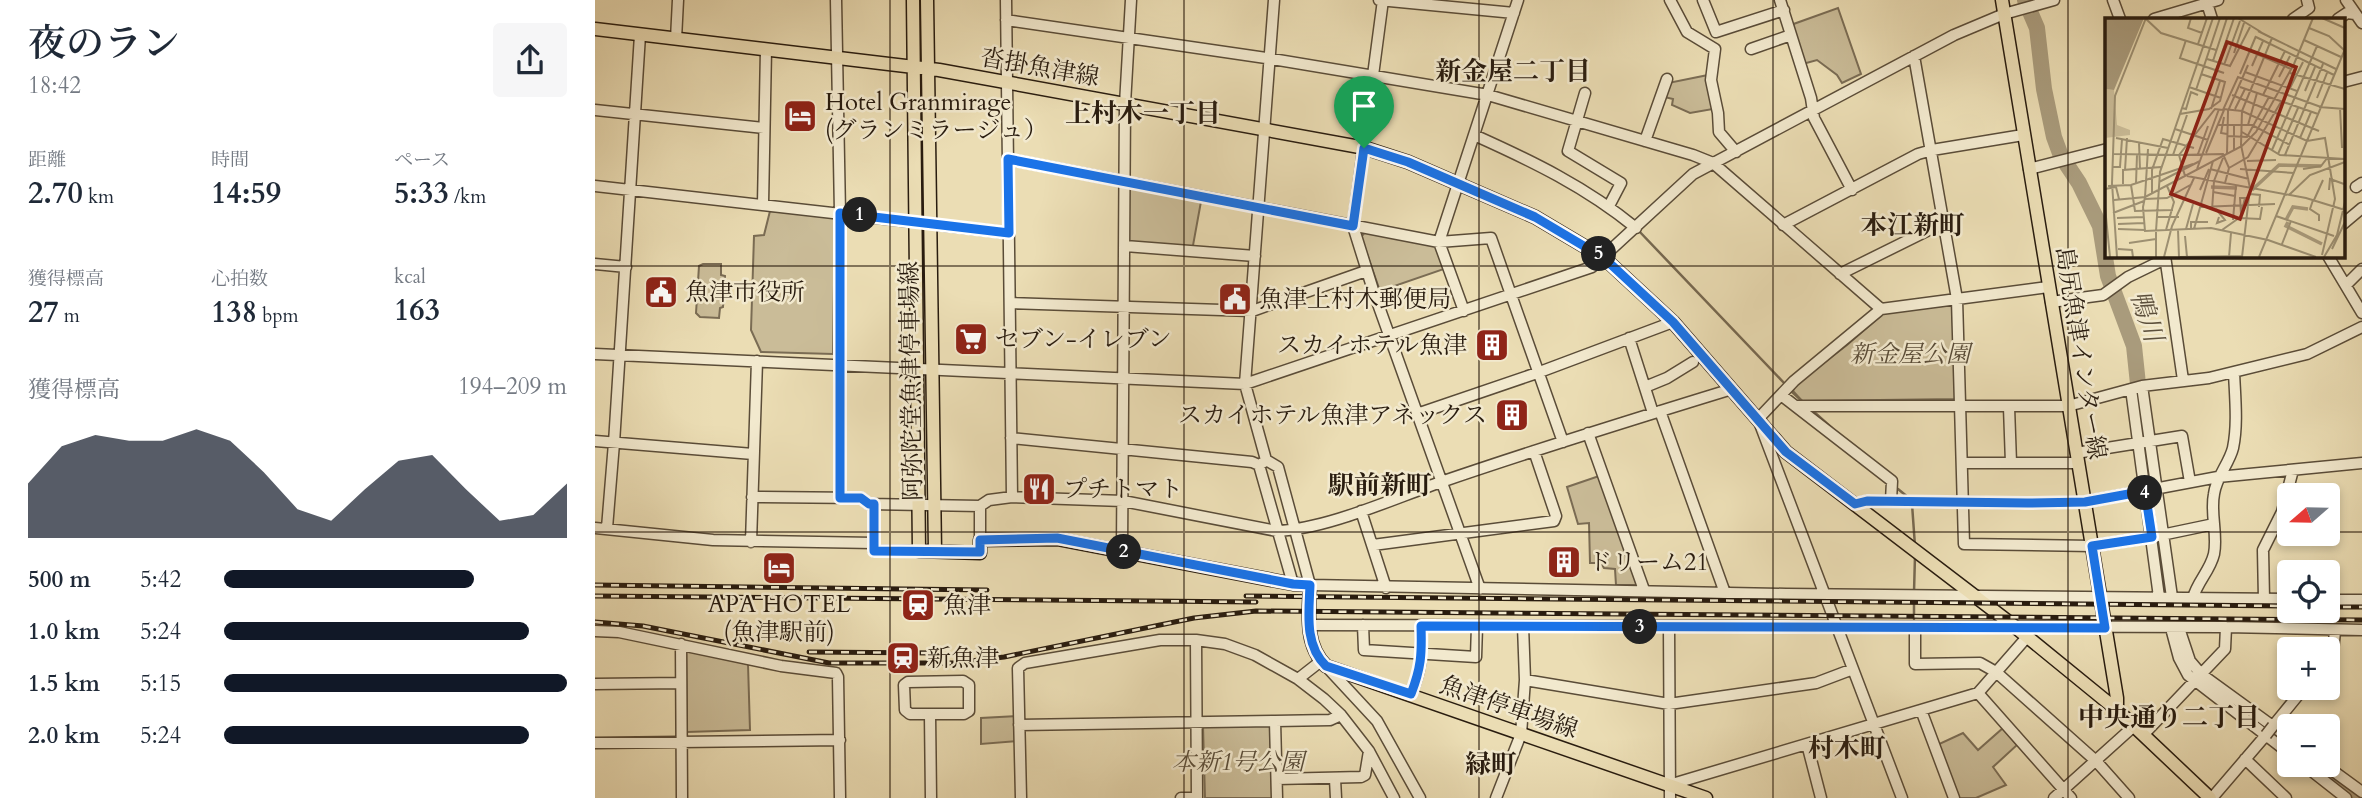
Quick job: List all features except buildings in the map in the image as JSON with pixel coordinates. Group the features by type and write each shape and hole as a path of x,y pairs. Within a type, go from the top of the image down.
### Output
{"main road":[{"name":"阿弥陀堂魚津停車場線","path":"913,0 919,551"},
{"name":"阿弥陀堂魚津停車場線","path":"927,0 935,551"},
{"name":"島尻魚津インター線","path":"2002,0 2117,710"},
{"name":"沓掛魚津線","path":"595,29 928,68 1364,148 1398,158 1535,217 1604,258 1673,322 1786,452 2014,626 2117,710"},
{"path":"919,551 980,552 980,540 1057,538 1293,584 1310,585 1309,625 1312,643 1324,663"},
{"name":"魚津停車場線","path":"1324,663 1521,734 1670,792 1706,798"},
{"path":"2117,710 2211,798"}],"street":[{"path":"677,39 678,0"},
{"path":"836,0 840,213 840,498"},
{"path":"1006,0 1012,497"},
{"path":"1122,551 1125,104 1131,0"},
{"path":"1274,0 1262,130 1252,311 1245,384 1277,531 1293,584"},
{"path":"1480,589 1366,271 1353,226 1381,0 1514,13"},
{"path":"1464,311 1440,242 1518,0"},
{"path":"1670,0 1687,32 1715,49 1711,80 1719,132 1736,152"},
{"path":"1703,0 1716,32 1782,5 1814,118 1852,190"},
{"path":"595,354 1245,384 1593,267 1693,174 1954,35 2004,14 2054,0"},
{"path":"2113,0 2120,18"},
{"path":"2294,18 2309,8 2307,0"},
{"path":"2346,0 2359,19"},
{"path":"2157,18 2211,1"},
{"path":"2340,18 2347,13 2359,19"},
{"path":"1006,20 1488,94 1713,163 1881,309"},
{"path":"640,35 614,443 601,528 713,540 874,543"},
{"path":"1751,49 1791,35"},
{"path":"763,204 766,49"},
{"path":"1914,56 1957,299 1964,544 2092,546 2214,524"},
{"path":"1645,141 1667,79"},
{"path":"1585,93 1568,151 1621,183 1609,206"},
{"path":"595,110 764,128"},
{"path":"1474,135 1540,165 1609,206 1636,228"},
{"path":"1783,225 1918,154 1932,149 2024,135"},
{"path":"2029,169 2105,149"},
{"path":"1008,159 1440,242 1491,238 1563,442"},
{"path":"595,186 1009,233"},
{"path":"2345,222 2362,208"},
{"path":"1840,274 1945,222"},
{"path":"1125,246 1255,256"},
{"path":"2051,302 2103,295 2165,257 2183,380"},
{"path":"2329,257 2362,313"},
{"path":"595,264 626,267"},
{"path":"2346,285 2362,269"},
{"path":"1010,303 1252,311 1366,271"},
{"path":"1902,798 1758,419 1794,381 1881,309 2049,287"},
{"path":"1417,414 1673,322"},
{"path":"1795,406 2068,406 2137,388 2209,378 2307,354 2362,327"},
{"path":"1629,338 1645,387 1657,412 1725,593"},
{"path":"751,542 757,361"},
{"path":"1645,387 1667,378 1693,362"},
{"path":"2193,598 2195,590 2207,574 2215,551 2213,495 2218,477 2232,451 2234,372"},
{"path":"2137,388 2151,441 2158,489 2159,597"},
{"path":"2137,388 2138,443 2145,491 2172,597"},
{"path":"752,497 861,498 869,504 980,506 989,500 1012,497 1123,501 1277,531 1296,530 1361,511 1588,433 1732,389"},
{"path":"1781,395 1892,481 1891,501"},
{"path":"2009,407 2011,463"},
{"path":"1588,433 1644,590"},
{"path":"1962,463 2011,463 2077,458 2138,443 2182,436 2190,482"},
{"path":"1011,438 1262,463 1278,467 1310,585 1823,595 2277,599"},
{"path":"595,441 753,454"},
{"path":"1373,545 1554,521 1556,516 1534,451"},
{"path":"1855,504 1867,501 2085,502 2218,477 2362,463"},
{"path":"2264,599 2263,550 2282,512 2293,471"},
{"path":"874,504 874,551 919,551"},
{"path":"980,506 980,540"},
{"path":"1361,511 1386,588"},
{"path":"2340,600 2362,600"},
{"path":"1309,625 1837,628 2014,626 2362,631"},
{"path":"1363,625 1364,650 1476,657 1477,626"},
{"path":"1411,694 1419,673 1422,653 1421,626"},
{"path":"1496,798 1521,734 1525,680 1523,626"},
{"path":"1669,627 1670,792 1807,744 1978,693 2027,637"},
{"path":"1915,627 1915,664 1980,663 1996,672 2096,761 2129,798"},
{"path":"2175,628 2179,658 2189,674 2199,677 2277,730"},
{"path":"2055,798 2067,794 2096,761 2139,730 2199,677 2225,649 2226,628"},
{"path":"595,631 619,632 781,666 836,673 840,798"},
{"path":"2334,637 2335,631"},
{"path":"1021,798 1018,668 1025,663 1160,640 1196,640 1225,644 1255,656 1298,680 1341,715 1369,751 1394,798"},
{"path":"1181,798 1198,798 1196,640"},
{"path":"681,643 682,798"},
{"path":"1298,680 1324,663 1377,721 1420,798"},
{"path":"1525,680 1669,704 1816,683 1853,669"},
{"path":"2199,677 2277,743"},
{"path":"963,681 969,685 969,711 964,715 930,715 909,714 905,710 904,685 908,682 963,681"},
{"path":"595,684 681,683"},
{"path":"1978,693 2067,794"},
{"path":"2211,798 2294,700"},
{"path":"1921,710 1954,798"},
{"path":"930,715 931,798"},
{"path":"1019,725 1329,720 1341,715"},
{"path":"1275,721 1277,798"},
{"path":"595,743 840,740"},
{"path":"1807,744 1821,798"},
{"path":"1277,779 1361,777 1365,775 1369,751"},
{"path":"2245,759 2286,798"},
{"path":"2340,776 2362,792"},
{"path":"2319,777 2346,798"},
{"path":"1335,779 1335,798"}],"green space":[{"path":"1838,8 1861,74 1842,83 1837,75 1817,60 1799,65 1788,26"},
{"path":"1708,75 1713,109 1690,113 1672,105 1673,99 1660,96 1663,84"},
{"path":"1124,181 1202,196 1192,251 1125,246"},
{"path":"770,211 835,217 833,354 761,352 751,330 754,236 764,235"},
{"path":"1366,231 1436,245 1444,269 1380,291 1361,237"},
{"path":"721,264 721,275 725,276 723,307 720,308 719,318 700,317 696,313 699,266"},
{"name":"新金屋公園","path":"1952,305 1956,399 1802,401 1793,391 1796,384 1885,312"},
{"path":"1599,476 1637,585 1616,585 1615,569 1604,568 1601,563 1590,563 1589,523 1578,524 1567,487"},
{"path":"686,649 748,664 750,730 687,732"},
{"path":"1018,716 1019,741 981,744 981,718"},
{"name":"本新1号公園","path":"1270,725 1272,798 1205,798 1203,726"},
{"path":"2003,728 2017,745 1993,767 2006,785 1976,798 1957,798 1937,745 1963,733 1978,750"}],"waterway":[{"name":"鴨川","path":"2025,0 2037,28 2044,89 2054,137 2061,156 2079,183 2100,226 2108,276 2134,346 2140,403"},
{"path":"1638,230 1786,385"},
{"path":"1790,390 1803,402"},
{"path":"1813,411 1832,428"},
{"path":"1898,489 1909,498"},
{"path":"1912,504 1915,546"},
{"name":"鴨川","path":"2160,550 2164,577"},
{"path":"1914,592 1915,556"},
{"path":"1914,598 1914,619"},
{"name":"鴨川","path":"2333,777 2362,797"}],"railway":[{"path":"595,585 987,590"},
{"path":"595,596 1256,602"},
{"path":"1246,596 2277,606"},
{"path":"2340,607 2362,607"},
{"path":"595,622 643,626 829,663 954,663 1004,657 1194,618 1256,611 2362,620"},
{"path":"809,652 935,653"}],"place":[{"name":"Hotel Granmirage (グランミラージュ）","path":"800,116"},
{"name":"魚津市役所","path":"661,292"},
{"name":"魚津上村木郵便局","path":"1235,299"},
{"name":"セブン-イレブン","path":"971,339"},
{"name":"スカイホテル魚津","path":"1492,345"},
{"name":"スカイホテル魚津アネックス","path":"1512,415"},
{"name":"プチトマト","path":"1039,489"},
{"name":"ドリーム21","path":"1564,562"},
{"name":"APA HOTEL (魚津駅前)","path":"779,568"},
{"name":"魚津","path":"918,605"},
{"name":"新魚津","path":"903,658"}],"district":[{"name":"新金屋二丁目","path":"1513,71"},
{"name":"上村木一丁目","path":"1143,113"},
{"name":"本江新町","path":"1913,225"},
{"name":"駅前新町","path":"1380,485"},
{"name":"中央通り二丁目","path":"2169,717"},
{"name":"村木町","path":"1847,748"},
{"name":"緑町","path":"1491,764"}],"route":[{"path":"1364,148 1408,162 1535,217 1604,258 1673,322 1786,452 1855,504 1867,501 2085,502 2145,491 2152,537 2092,546 2105,628 1421,626 1422,653 1419,673 1411,694 1326,666 1321,661 1310,632 1310,585 1160,560 1057,538 980,540 980,552 874,551 874,504 861,498 840,498 840,213 1009,233 1008,159 1353,226 1364,148"}]}
